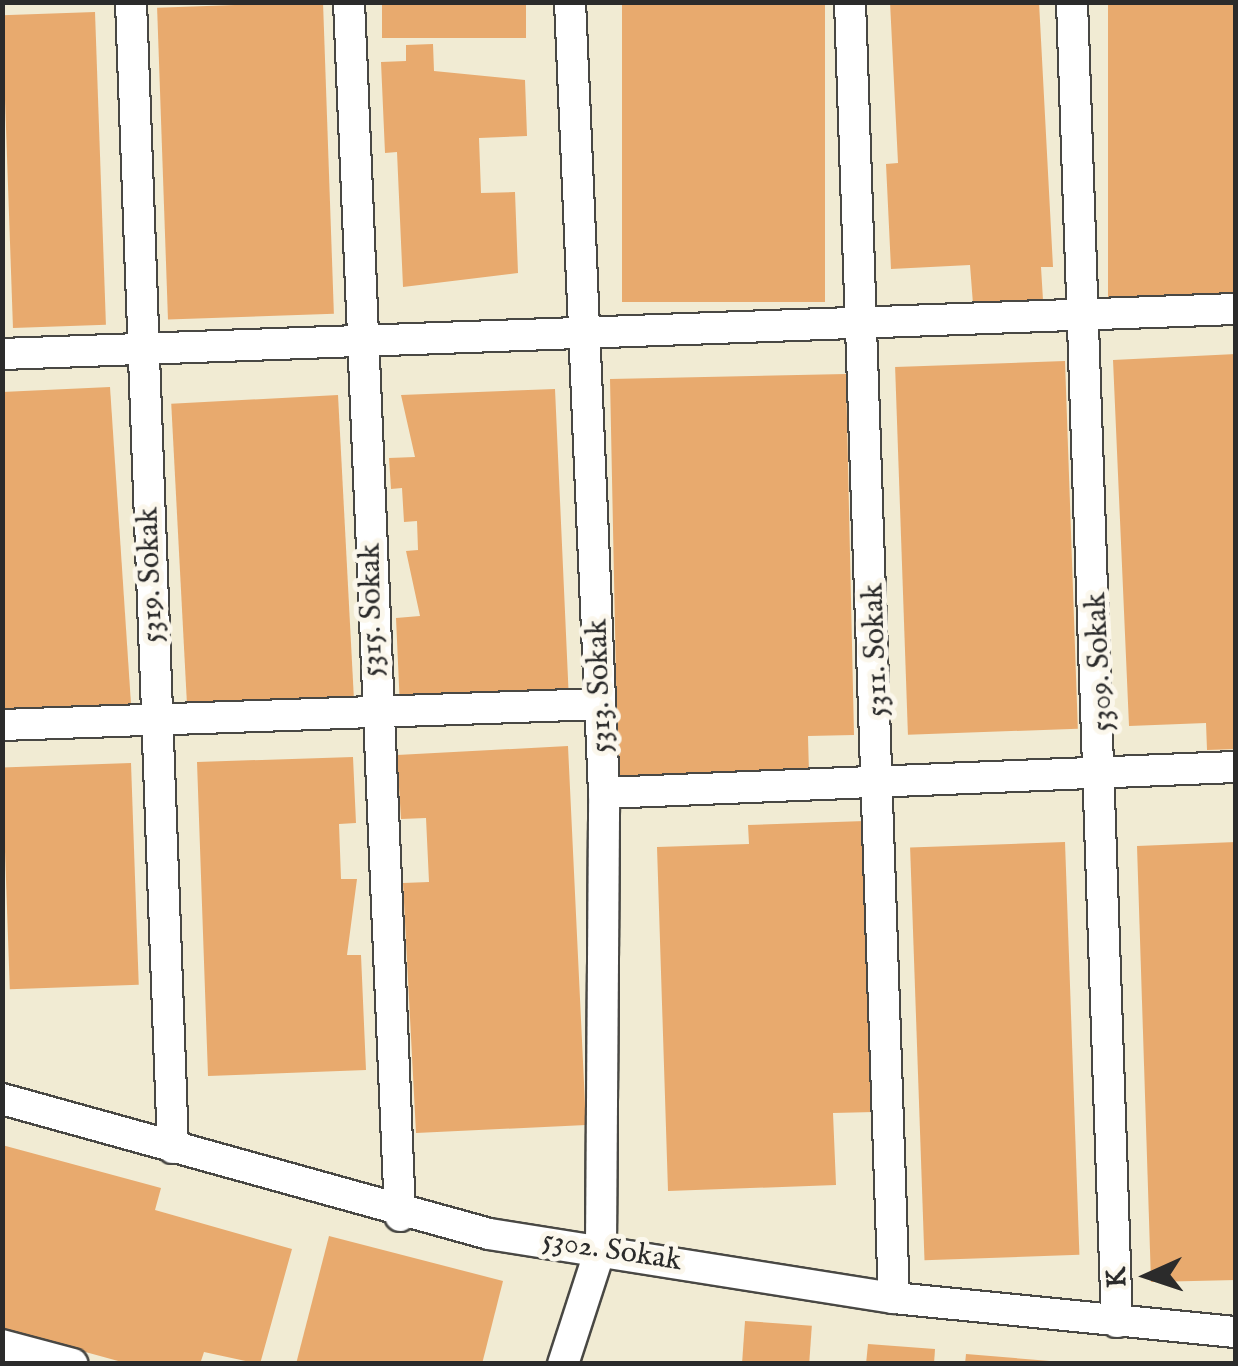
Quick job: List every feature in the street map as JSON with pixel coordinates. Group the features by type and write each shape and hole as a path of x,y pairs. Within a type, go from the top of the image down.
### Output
{"street":[{"name":"5319. Sokak","path":"130,2 173,1148"},
{"name":"5315. Sokak","path":"349,2 365,341 374,713 400,1216"},
{"name":"5313. Sokak","path":"563,1364 601,1247 604,793 570,2"},
{"name":"5311. Sokak","path":"850,2 866,320 894,1298"},
{"name":"5309. Sokak","path":"1072,2 1105,775 1117,1322"},
{"path":"2,354 365,341 586,338 866,320 1085,318 1236,308"},
{"path":"2,725 600,704"},
{"path":"604,793 1236,768"},
{"name":"5302. Sokak","path":"2,1099 400,1216 894,1298 1236,1332"},
{"path":"2,1345 73,1364"}],"building":[{"path":"323,2 334,314 168,320 157,8"},
{"path":"382,2 526,2 526,38 382,38"},
{"path":"622,2 825,2 825,302 622,302"},
{"path":"890,2 1039,2 1053,267 1041,267 1043,300 973,304 970,265 891,269 886,164 898,163"},
{"path":"1108,2 1236,2 1236,299 1108,299"},
{"path":"95,12 106,325 13,328 2,15"},
{"path":"433,44 434,71 525,80 527,136 479,138 481,193 515,192 518,273 403,287 397,152 385,153 381,62 406,61 406,45"},
{"path":"1236,354 1236,749 1207,750 1206,723 1129,726 1113,360"},
{"path":"1065,361 1078,729 908,735 895,367"},
{"path":"846,374 854,735 808,736 809,773 618,777 610,379"},
{"path":"110,387 131,704 2,711 2,392"},
{"path":"555,389 569,701 400,708 396,618 420,616 406,551 418,550 417,521 404,522 402,488 391,489 389,458 415,457 401,395"},
{"path":"338,395 354,709 188,717 171,404"},
{"path":"568,746 586,1125 416,1133 403,883 429,882 426,818 401,819 397,755"},
{"path":"353,757 356,823 339,824 341,879 357,879 347,955 361,955 366,1070 208,1076 197,762"},
{"path":"131,763 139,985 10,989 2,768"},
{"path":"865,821 874,1112 833,1113 836,1185 668,1191 657,847 749,844 748,825"},
{"path":"1065,842 1079,1255 925,1260 910,847"},
{"path":"1236,842 1236,1280 1151,1282 1137,846"},
{"path":"2,1145 161,1188 155,1210 292,1249 260,1364 204,1352 200,1364 129,1364 2,1329"},
{"path":"329,1236 503,1281 482,1364 296,1364"},
{"path":"745,1321 812,1326 809,1364 742,1364"},
{"path":"868,1344 935,1349 934,1364 866,1364"},
{"path":"966,1354 1050,1361 1050,1364 965,1364"}]}
